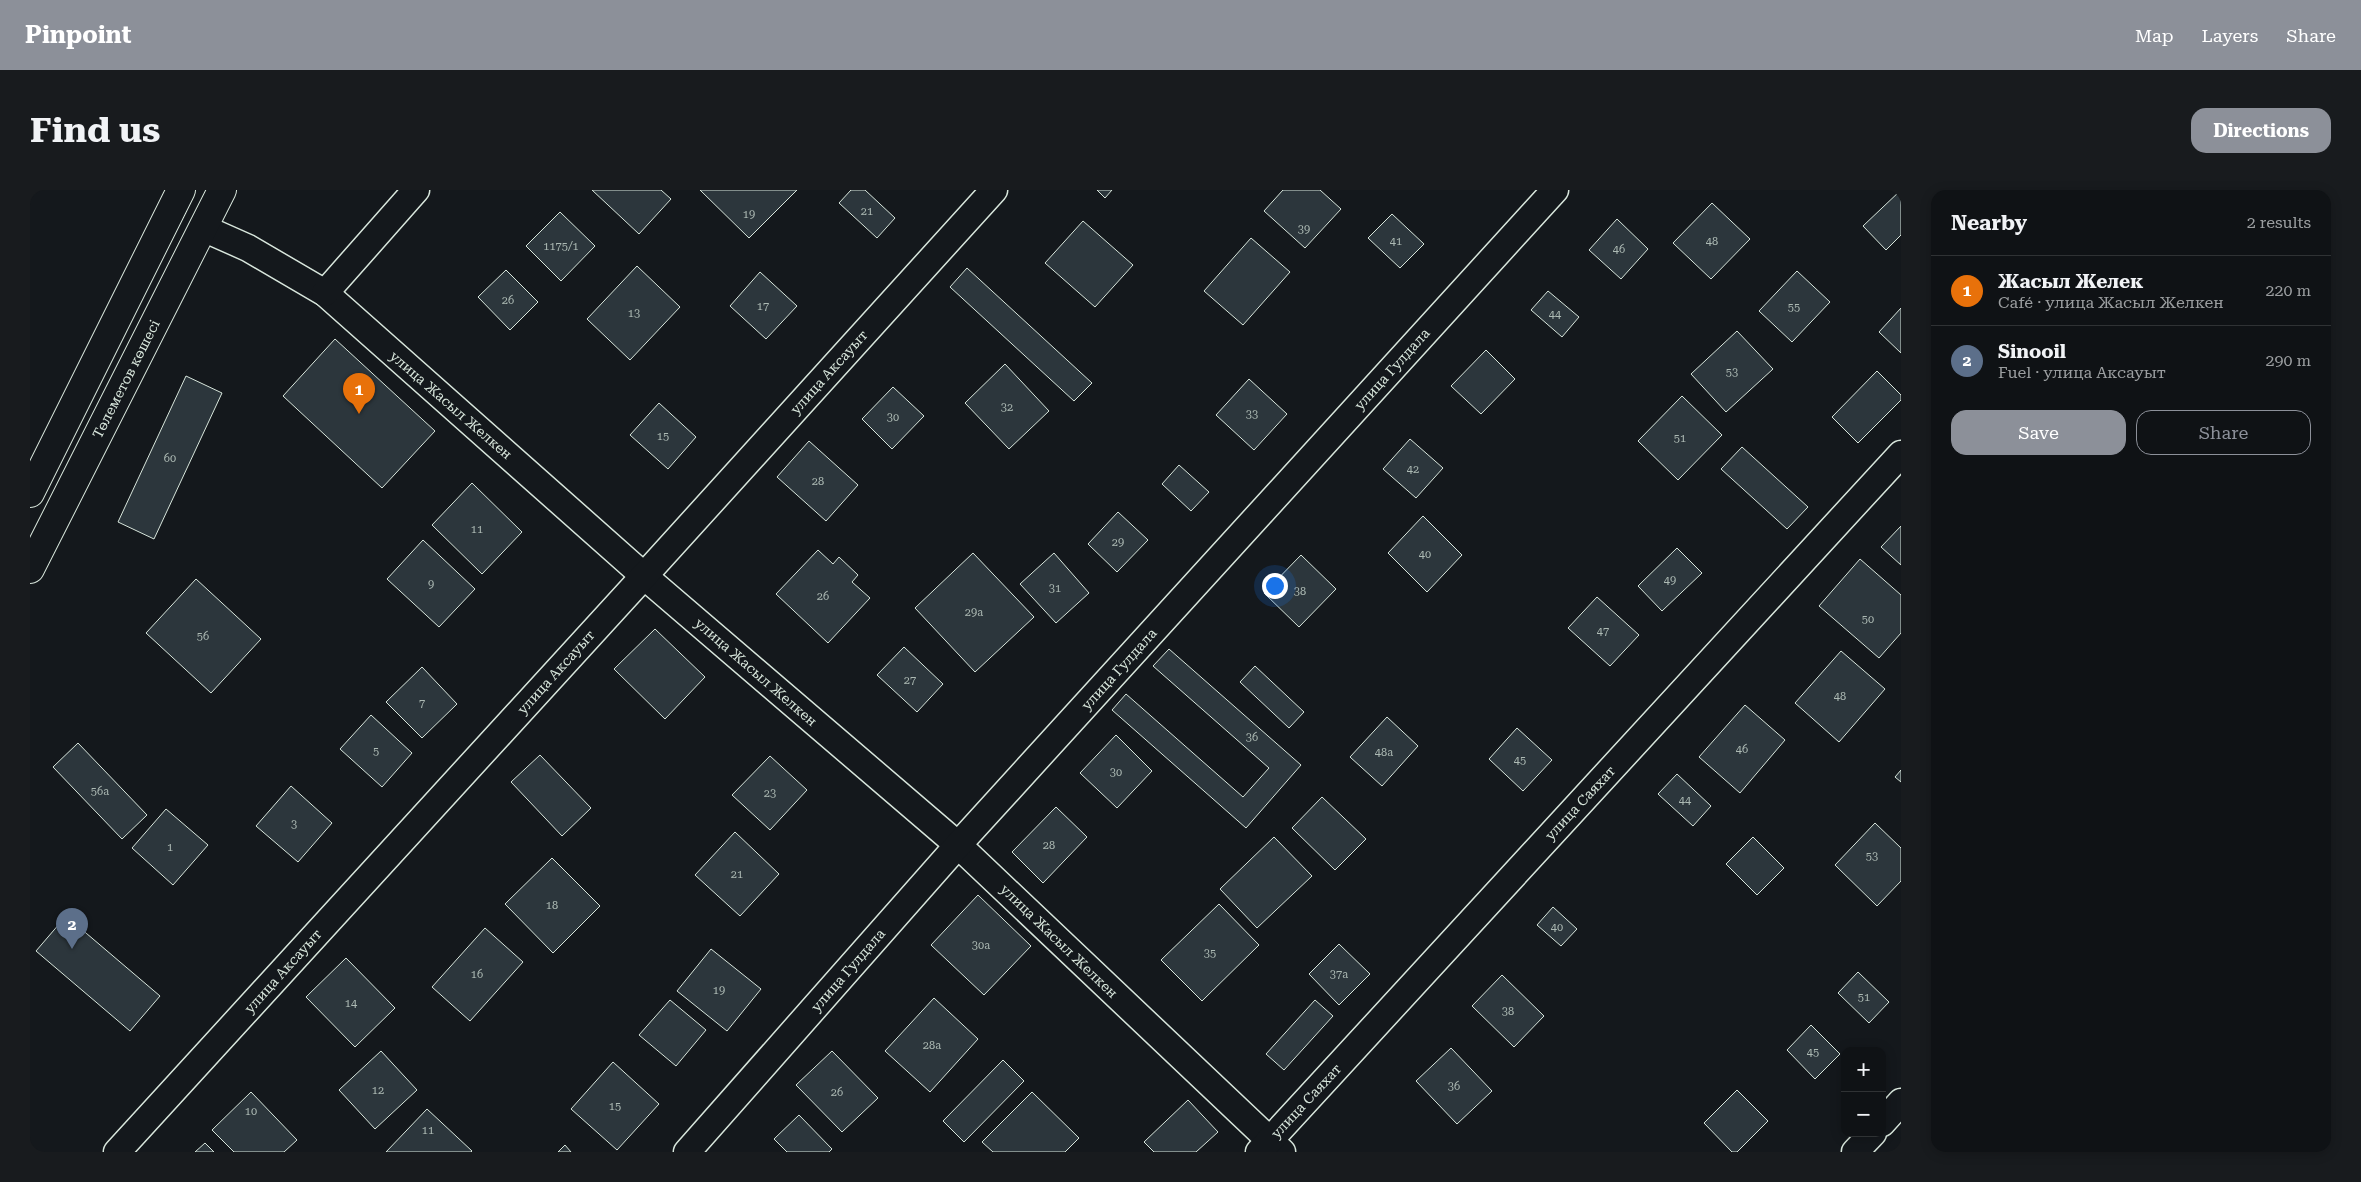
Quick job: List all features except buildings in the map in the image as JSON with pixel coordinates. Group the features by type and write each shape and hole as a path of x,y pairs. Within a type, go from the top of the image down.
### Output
{"main road":[{"path":"30,493 182,190"},
{"name":"Төлеметов көшесі","path":"30,569 222,190"}],"street":[{"path":"325,293 416,190"},
{"name":"улица Аксауыт","path":"116,1152 644,576 994,190"},
{"name":"улица Гулдала","path":"687,1152 958,845 1556,190"},
{"name":"улица Жасыл Желкен","path":"203,228 248,248 325,293 644,576 958,845 1270,1148"},
{"name":"улица Саяхат","path":"1270,1148 1901,454"},
{"path":"1886,1119 1901,1102"},
{"path":"1855,1152 1868,1137"}],"place":[{"name":"Жасыл Желек","path":"359,414"},
{"name":"Sinooil","path":"72,949"}]}
